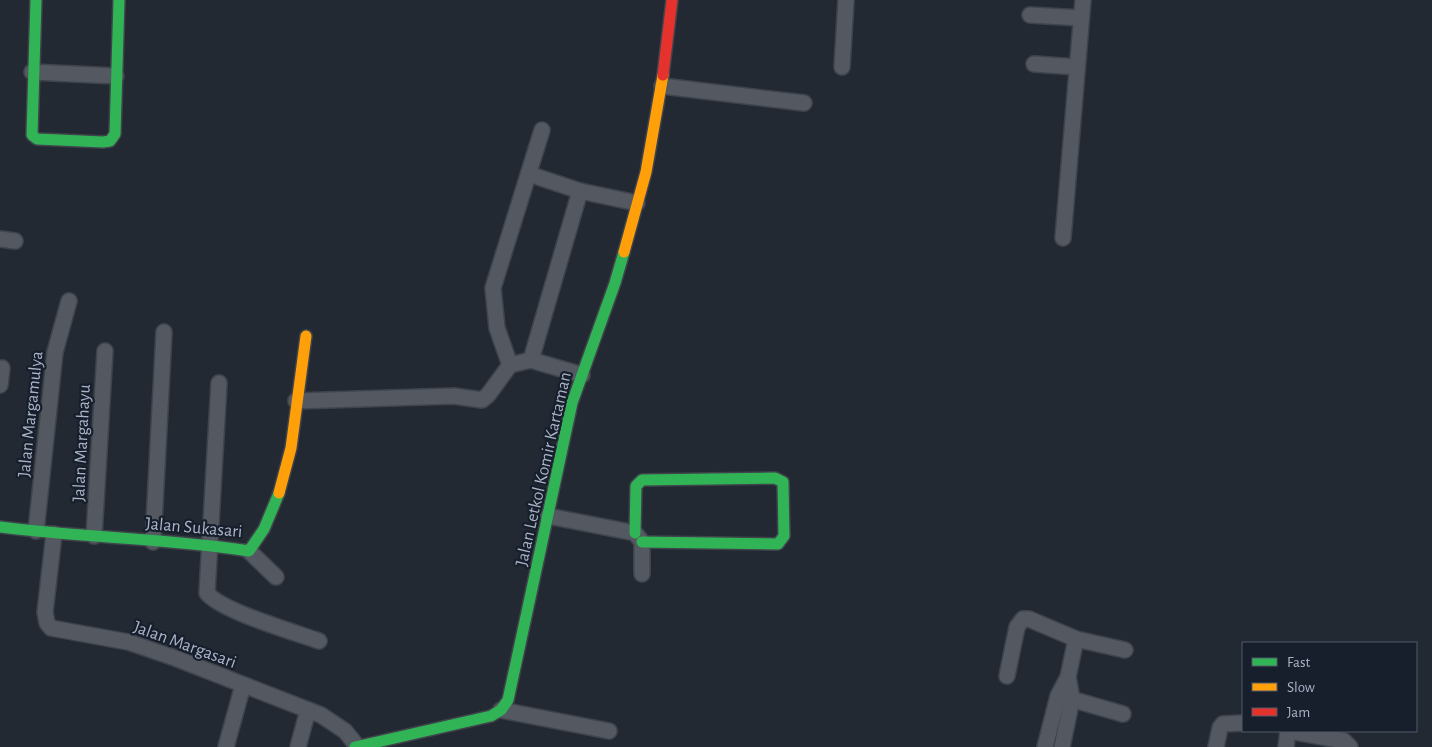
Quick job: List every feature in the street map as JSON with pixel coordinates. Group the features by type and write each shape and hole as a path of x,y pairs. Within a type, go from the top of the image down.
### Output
{"street":[{"path":"36,0 32,72 31,131 33,136 37,138 103,142 110,141 115,134 119,0"},
{"name":"Jalan Letkol Komir Kartaman","path":"501,710 508,700 512,689 568,422 582,375 615,283 646,172 662,86 672,0"},
{"path":"842,67 846,0"},
{"path":"1063,238 1083,0"},
{"path":"1030,15 1081,18"},
{"path":"1034,64 1077,67"},
{"path":"32,72 116,76"},
{"path":"662,86 804,103"},
{"path":"510,365 497,328 492,288 542,130"},
{"path":"529,174 580,191 637,203"},
{"path":"531,360 580,191"},
{"name":"Jalan Margamulya","path":"36,531 55,352 69,301"},
{"path":"154,542 164,332"},
{"name":"Jalan Sukasari","path":"0,528 54,534 210,545 249,551 263,531 279,492 291,446 306,336"},
{"name":"Jalan Margahayu","path":"94,536 105,351"},
{"path":"296,401 454,396 482,400 488,395 510,365 531,360 582,375"},
{"path":"0,385 2,368"},
{"path":"219,383 206,589 210,596 247,615 319,641"},
{"path":"548,516 638,538 780,543 784,536 783,482 775,478 642,480 636,486 638,538 642,574"},
{"name":"Jalan Margasari","path":"54,534 45,612 50,627 55,630 142,646 308,710 333,722 345,731 356,746"},
{"path":"249,551 276,577"},
{"path":"1007,676 1017,627 1023,619 1029,619 1076,639 1125,650"},
{"path":"1062,747 1065,698 1076,639"},
{"path":"226,747 243,685"},
{"path":"1065,698 1123,714"},
{"path":"1045,747 1065,698"},
{"path":"298,747 308,710"},
{"path":"356,746 480,719 501,710 610,731"},
{"path":"1216,747 1220,728 1223,724 1242,723"},
{"path":"1286,747 1289,732"},
{"path":"1294,732 1344,741 1350,747"}],"traffic: fast":[{"path":"36,0 32,135 37,139 103,142 110,141 115,134 119,0"},
{"path":"355,747 491,716 501,710 508,700 572,403 615,283 624,252"},
{"path":"635,533 636,486 642,480 775,478 783,482 784,536 778,544 642,542"},
{"path":"0,527 62,534 187,543 249,551 264,529 279,493"}],"traffic: slow":[{"path":"624,252 646,172 663,75"},
{"path":"279,493 291,448 306,336"}],"traffic: jam":[{"path":"663,75 672,0"}]}
